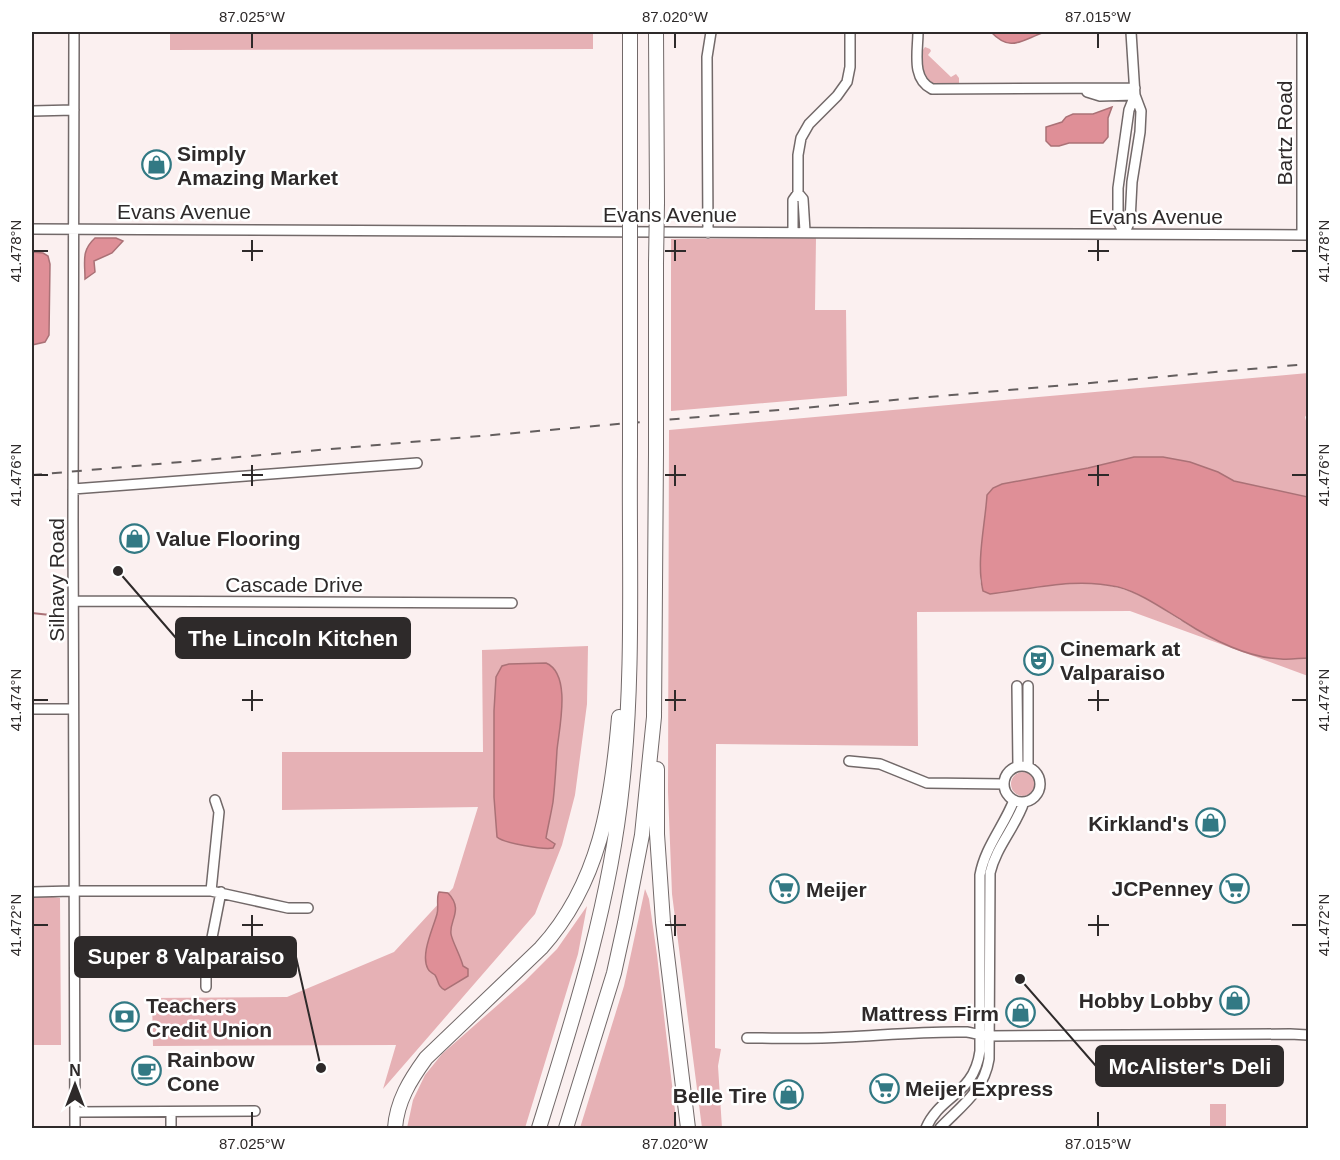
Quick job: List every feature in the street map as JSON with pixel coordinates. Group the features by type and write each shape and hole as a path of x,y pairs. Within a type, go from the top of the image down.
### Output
{"highway":[{"path":"539,1128 590,959 615,842 626,736 630,455 630,32"},
{"path":"656,32 654,717 657,757 657,834 660,883 688,1128"},
{"path":"395,1128 401,1098 426,1058 449,1033 511,977 557,930 572,909 587,878 599,847 610,791 629,625"},
{"path":"566,1128 614,973 626,923 643,825 654,717"}],"street":[{"name":"Silhavy Road","path":"74,32 75,1128"},
{"path":"708,232 707,57 711,32"},
{"path":"793,231 793,200 798,193 798,155 801,138 809,124 837,96 847,82 850,67 850,32"},
{"path":"918,32 919,75 925,86 932,89 1079,89 1100,96 1135,92"},
{"path":"1124,234 1118,221 1118,188 1129,110 1135,92 1131,32"},
{"name":"Bartz Road","path":"1302,32 1305,235"},
{"path":"32,111 74,110"},
{"path":"798,193 803,199 805,231"},
{"name":"Evans Avenue","path":"32,229 1305,235"},
{"path":"73,489 417,463"},
{"name":"Cascade Drive","path":"75,601 512,603"},
{"path":"1022,686 1023,766"},
{"path":"32,709 73,709"},
{"path":"849,761 889,766 927,783 1004,784"},
{"path":"1023,766 1037,773 1040,784 1036,796 1024,802 1014,800 1007,794 1004,784 1009,771 1023,766"},
{"path":"210,891 219,812 215,800"},
{"path":"940,1128 975,1093 987,1073 989,1059 984,1036 980,875 986,851 1008,815 1014,800"},
{"path":"926,1128 937,1111 960,1092 975,1073 978,1065 984,1036 990,873 995,856 1012,831 1024,802"},
{"path":"32,892 210,891 288,908 308,908"},
{"path":"206,987 206,968 221,892"},
{"path":"747,1038 831,1038 951,1032 970,1032 984,1036 1308,1035"},
{"path":"948,1120 960,1100 960,1092"},
{"path":"75,1112 255,1111"},
{"path":"171,1112 171,1128"}],"shaded area":[{"path":"170,32 593,32 593,49 170,50"},
{"path":"991,32 1045,32 1011,43 1005,42"},
{"path":"925,47 931,51 928,55 951,77 956,74 959,84 955,86 931,84 925,76 921,61"},
{"path":"1112,107 1108,118 1108,137 1103,143 1069,143 1051,146 1046,141 1046,127 1062,122 1073,114 1093,114"},
{"path":"95,238 116,238 123,241 112,253 94,261 95,272 85,279 86,252"},
{"path":"816,238 815,310 846,310 847,396 671,411 671,239"},
{"path":"32,252 48,256 50,264 49,335 45,342 32,345"},
{"path":"1308,373 1308,413 1305,417 1308,428 1308,497 1234,481 1218,472 1163,457 1134,457 1002,484 987,495 980,580 983,591 1084,583 1119,588 1149,600 1195,629 1236,649 1270,658 1308,658 1308,676 1130,611 917,612 918,746 716,744 715,1048 721,1049 718,1066 722,1128 702,1128 672,894 668,792 669,430"},
{"path":"1134,457 1163,457 1190,462 1218,472 1234,481 1308,497 1308,658 1268,658 1242,651 1205,634 1143,597 1118,587 1086,583 990,594 983,591 980,568 982,543 987,495 993,488 1002,484"},
{"path":"588,646 587,704 575,795 562,845 535,914 383,1089 396,1045 153,1046 152,998 287,997 394,952 453,888 478,807 282,810 282,752 483,752 482,650"},
{"path":"546,663 554,669 559,678 562,703 553,802 546,838 555,844 553,848 515,844 497,837 494,797 496,677 502,666 509,664"},
{"path":"1023,772 1032,775 1035,784 1032,793 1023,796 1014,793 1011,784 1014,775"},
{"path":"645,889 649,899 657,955 677,1128 580,1128 624,986"},
{"path":"439,892 448,893 453,899 455,910 451,934 463,966 468,969 468,976 445,990 429,970 425,957 437,914"},
{"path":"47,896 60,898 61,1045 32,1045 32,898"},
{"path":"587,906 578,954 525,1128 407,1128 413,1100 425,1075 442,1054 525,981 557,949"},
{"path":"1210,1104 1226,1104 1226,1128 1210,1128"}],"waterway":[{"path":"32,613 50,615"}],"railway":[{"path":"32,475 1308,364"}],"place":[{"name":"Simply Amazing Market","path":"156,165"},
{"name":"Value Flooring","path":"135,538"},
{"name":"The Lincoln Kitchen","path":"118,571"},
{"name":"Cinemark at Valparaiso","path":"1039,660"},
{"name":"Kirkland's","path":"1210,823"},
{"name":"JCPenney","path":"1234,888"},
{"name":"Meijer","path":"785,889"},
{"name":"McAlister's Deli","path":"1020,979"},
{"name":"Hobby Lobby","path":"1234,1000"},
{"name":"Mattress Firm","path":"1020,1013"},
{"name":"Teachers Credit Union","path":"125,1017"},
{"name":"Super 8 Valparaiso","path":"321,1068"},
{"name":"Rainbow Cone","path":"146,1071"},
{"name":"Meijer Express","path":"884,1088"},
{"name":"Belle Tire","path":"788,1095"}]}
